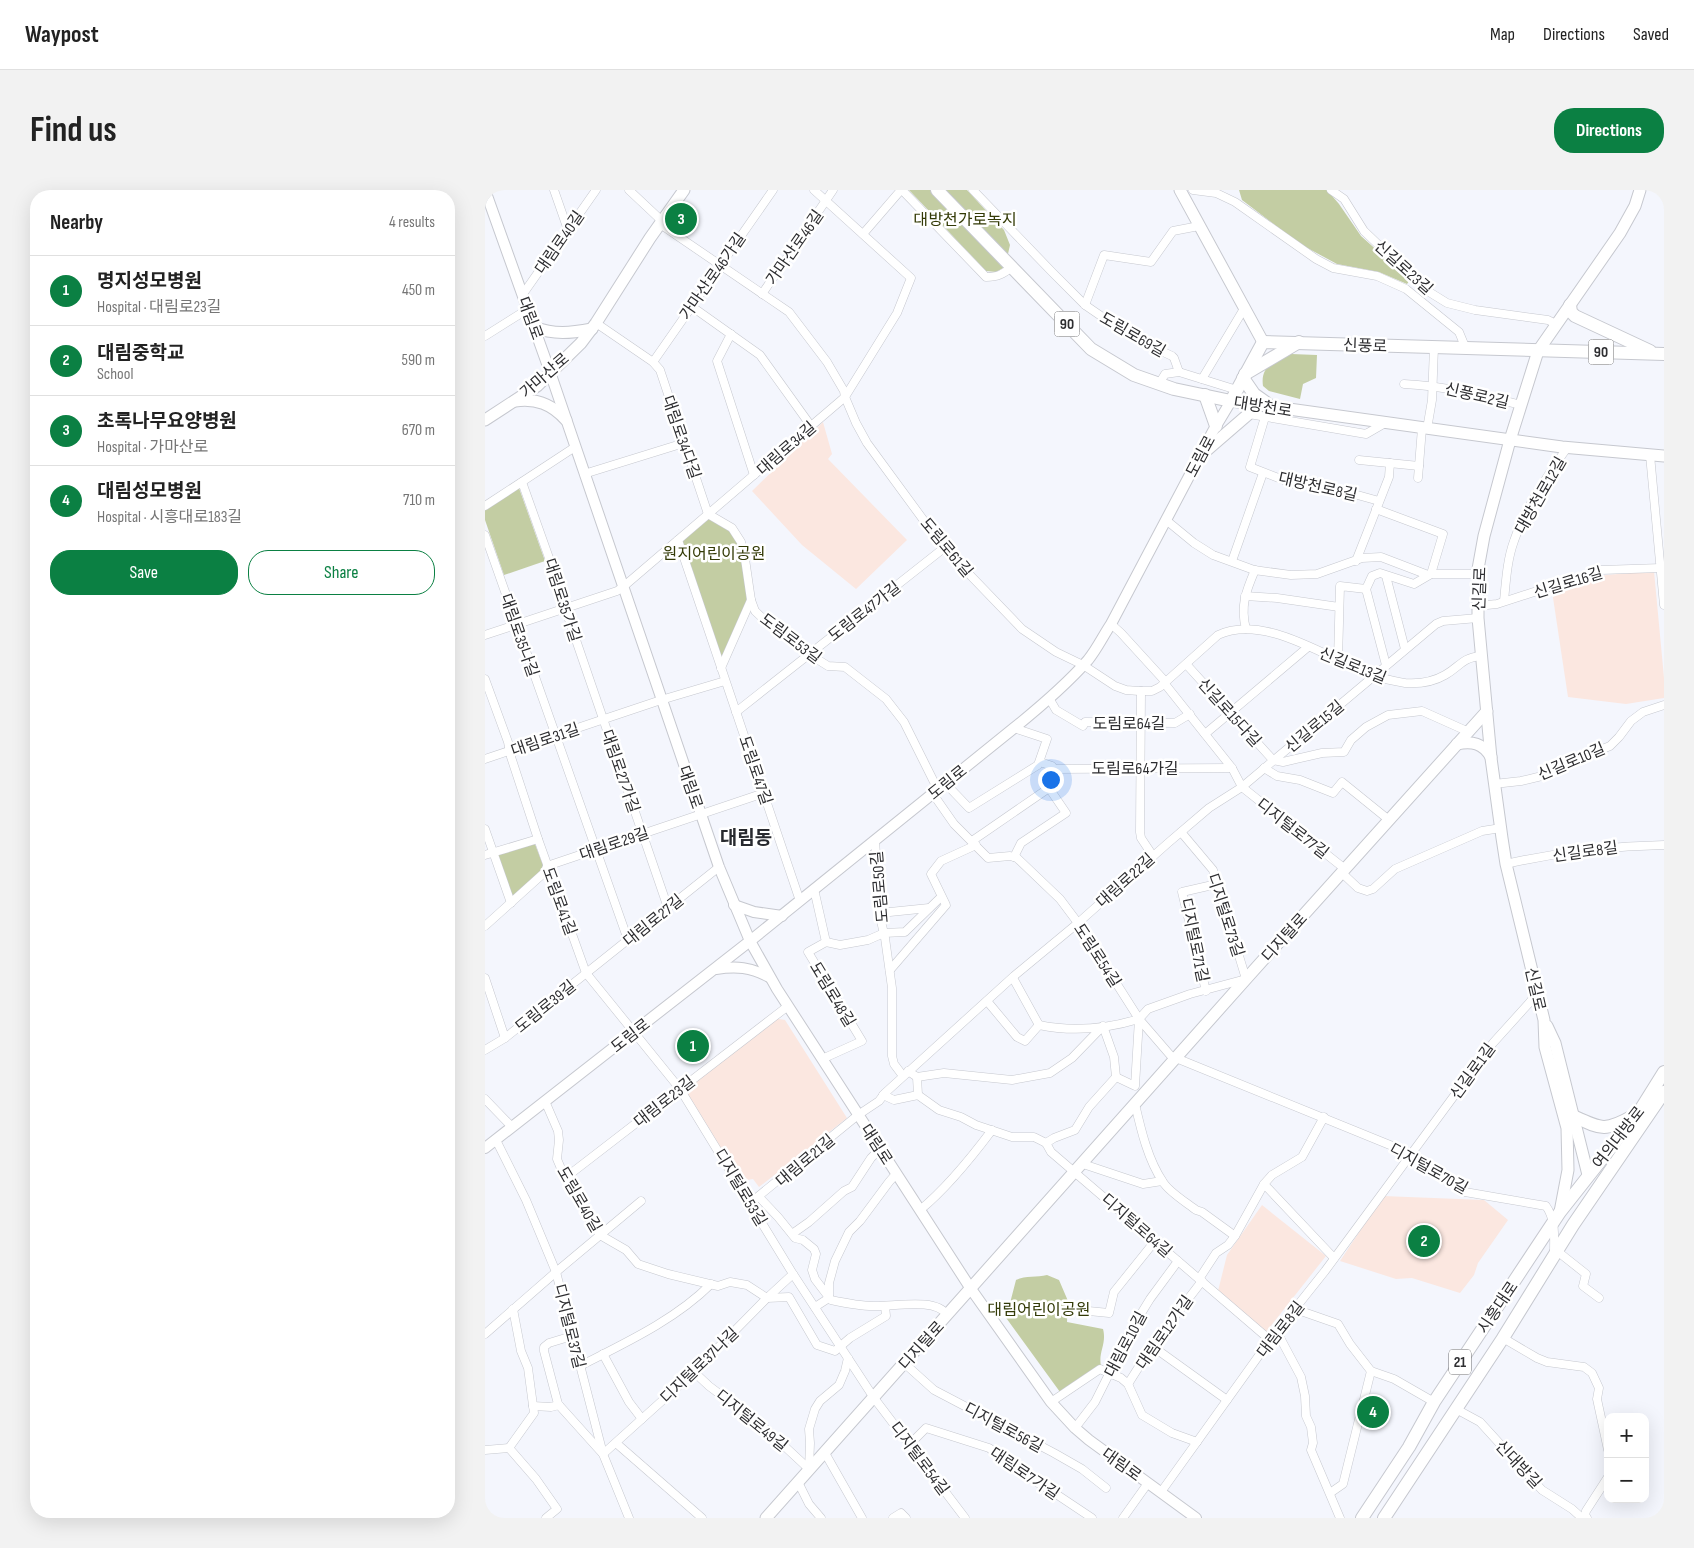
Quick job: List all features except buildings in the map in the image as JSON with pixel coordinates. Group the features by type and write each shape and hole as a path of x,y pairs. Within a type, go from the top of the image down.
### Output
{"main road":[{"name":"가마산로","path":"485,420 537,386 581,343 683,190"},
{"name":"대방천로","path":"937,190 1091,350 1134,375 1203,401 1234,396 1265,410 1425,428 1567,448 1664,456"},
{"path":"1180,190 1263,342"},
{"name":"신길로","path":"1588,1175 1555,1043 1544,1020 1506,864 1494,784 1481,656 1477,612 1478,574 1484,536 1510,440 1538,351 1620,233 1635,206 1640,190"},
{"path":"1570,305 1571,312 1575,316 1659,354"},
{"path":"534,327 562,333 575,333 594,326"},
{"name":"신풍로","path":"1263,342 1659,354"},
{"name":"도림로","path":"1234,396 1263,342"},
{"path":"1200,456 1249,414 1265,410 1253,394 1244,376 1299,342"},
{"path":"514,401 526,400 544,403 559,412 566,420"},
{"path":"1203,401 1215,429"},
{"name":"디지털로","path":"766,1518 1246,979 1487,712"},
{"path":"1457,744 1467,742 1477,744 1487,750 1491,758"},
{"name":"신길로","path":"1544,1020 1545,1046 1567,1128 1568,1170 1556,1217"},
{"name":"여의대방로","path":"1588,1175 1639,1112 1664,1072"},
{"name":"여의대방로","path":"1594,1195 1664,1092"},
{"path":"1573,1116 1603,1128 1619,1124 1639,1112"},
{"name":"시흥대로","path":"1362,1518 1409,1447 1433,1402 1556,1217 1588,1175"},
{"name":"시흥대로","path":"1384,1518 1503,1338 1594,1195"}],"street":[{"name":"대림로","path":"485,190 489,210 528,308 719,867 750,941 787,1006 971,1289 1051,1402 1089,1440 1196,1518"},
{"path":"554,190 568,230"},
{"name":"대림로40길","path":"523,294 596,190"},
{"path":"629,190 661,222 719,265"},
{"name":"가마산로46가길","path":"653,362 773,190"},
{"name":"가마산로46길","path":"814,190 911,278"},
{"name":"가마산로46길","path":"762,294 833,190"},
{"path":"863,234 901,190 987,276 996,277 1012,267"},
{"name":"도림로69길","path":"974,190 1085,304 1117,327 1144,343 1172,356 1179,372 1202,379 1234,396"},
{"path":"1193,190 1216,193 1235,202 1316,259 1333,268 1377,276 1406,288 1459,332 1466,348"},
{"name":"신길로23길","path":"1331,190 1343,199 1364,231 1427,290 1447,303 1475,310 1548,320 1556,324"},
{"path":"1085,304 1104,255 1151,262 1173,231 1199,226"},
{"name":"도림로61길","path":"719,265 789,312 827,362 844,391 860,432 867,443 944,548 1023,629 1056,652 1083,665 1115,686 1126,690 1141,691"},
{"name":"대림로34길","path":"485,635 623,587 845,397 897,313 911,278"},
{"path":"691,306 760,355 811,426"},
{"path":"1202,379 1245,307"},
{"path":"485,336 528,308"},
{"path":"594,326 653,362"},
{"path":"731,334 717,362 754,474"},
{"name":"신풍로2길","path":"1418,478 1425,428 1432,400 1434,348"},
{"name":"대림로34다길","path":"653,362 660,370 709,514"},
{"path":"1159,384 1165,374 1179,372"},
{"name":"신풍로2길","path":"1404,384 1454,389 1521,405"},
{"name":"도림로","path":"485,1148 782,916 1014,728 1083,665 1111,624 1234,396"},
{"name":"대방천로8길","path":"1265,410 1250,467 1293,484 1307,481 1379,501"},
{"path":"585,474 684,443"},
{"path":"485,506 575,447"},
{"name":"대방천로12길","path":"1504,601 1513,542 1519,526 1545,478 1567,448"},
{"path":"1650,455 1664,605"},
{"path":"1359,460 1419,466"},
{"path":"1356,561 1389,477 1390,463"},
{"path":"1232,562 1263,473"},
{"name":"대림로35가길","path":"522,482 564,600 602,720"},
{"path":"1376,509 1443,534 1431,574 1414,584 1380,573 1372,576 1366,588 1386,666"},
{"name":"도림로53길","path":"709,514 732,528 741,542 751,600 761,618 828,666 845,667 886,699 904,722 939,789"},
{"path":"1166,520 1194,543 1213,555 1255,570 1291,575 1317,574 1362,558 1381,557 1428,574 1478,574"},
{"name":"대림로35나길","path":"485,534 628,940"},
{"name":"도림로47길","path":"678,540 800,901"},
{"name":"도림로47가길","path":"736,712 944,548"},
{"path":"1373,558 1377,574"},
{"name":"신길로16길","path":"1477,612 1488,605 1601,570 1661,568"},
{"path":"1246,629 1243,618 1245,596 1255,570"},
{"path":"1386,576 1405,649"},
{"path":"1338,660 1340,586 1366,588"},
{"path":"1245,596 1277,598 1339,607"},
{"path":"721,668 751,600"},
{"name":"신길로15길","path":"1241,787 1436,624 1477,612"},
{"name":"도림로64길","path":"1111,624 1163,679 1232,768 1241,787"},
{"name":"신길로13길","path":"1165,684 1218,635 1228,630 1246,629 1273,633 1373,676 1406,683 1427,682 1445,675 1466,659 1481,656"},
{"name":"신길로13길","path":"1205,734 1308,647"},
{"name":"신길로15다길","path":"1186,664 1273,760"},
{"name":"도림로41길","path":"485,679 547,866 586,974 633,1033"},
{"path":"661,700 725,681"},
{"path":"1153,856 1141,838 1141,691 1152,691 1165,684"},
{"name":"도림로64길","path":"1049,698 1056,710 1083,726 1085,722 1175,723 1190,714"},
{"name":"대림로31길","path":"485,759 510,754 555,735 661,700"},
{"name":"신길로10길","path":"1494,784 1521,781 1546,775 1573,761 1610,746 1631,721 1643,712 1664,705"},
{"path":"1273,760 1283,762 1322,753 1345,752 1351,740 1366,727 1388,715 1422,712 1469,732"},
{"name":"대림로27가길","path":"602,720 668,908"},
{"path":"939,789 969,808 1039,765 1047,739 1014,728"},
{"name":"도림로64가길","path":"1039,762 1052,766 1054,769 1232,768"},
{"path":"1265,768 1277,776 1300,780 1333,793 1342,782 1389,820"},
{"name":"대림로22길","path":"859,1115 879,1101 883,1095 987,1001 1153,856 1209,808 1241,787"},
{"name":"디지털로77길","path":"1241,787 1343,871 1358,888 1367,891 1373,889 1395,869 1482,831 1501,828"},
{"path":"890,970 947,905 931,874 941,861 974,843 1049,788 1066,812 1021,843 1014,857 988,858 974,843 953,824 939,789"},
{"name":"대림로29길","path":"485,926 545,872 547,866 764,793"},
{"path":"485,829 511,902"},
{"name":"디지털로73길","path":"1181,832 1213,870 1246,979"},
{"path":"485,855 538,839"},
{"name":"도림로50길","path":"875,840 880,913 890,970 892,1056 894,1064 906,1074"},
{"name":"신길로8길","path":"1506,864 1578,851 1621,846 1664,845"},
{"name":"도림로54길","path":"1014,857 1060,899 1078,923 1139,1019 1171,1056 1176,1059"},
{"name":"대림로27길","path":"586,974 719,867"},
{"name":"디지털로71길","path":"1206,991 1182,892 1217,884"},
{"name":"도림로48길","path":"814,889 825,942"},
{"name":"도림로50길","path":"840,945 868,940 884,933 905,932 941,896"},
{"path":"735,905 755,912 782,916"},
{"path":"880,913 929,908"},
{"name":"도림로48길","path":"822,1059 862,1041 808,952 825,942 840,945"},
{"path":"715,969 741,967 758,971 770,978"},
{"name":"도림로39길","path":"485,1050 505,1038 586,974"},
{"name":"도림로39길","path":"485,978 505,1038"},
{"path":"1013,978 1039,1025"},
{"name":"디지털로71길","path":"1139,1019 1148,1009 1190,994 1246,979"},
{"name":"신길로1길","path":"1412,1154 1493,1043 1537,992"},
{"path":"987,1001 1017,1037 1025,1041 1039,1025"},
{"name":"대림로23길","path":"565,1178 787,1006"},
{"path":"1039,1025 1055,1028 1091,1029 1139,1019 1135,1086 1142,1132 1151,1159 1164,1184 1196,1210 1202,1212 1235,1236"},
{"path":"1046,1143 1075,1130 1089,1107 1116,1077 1114,1057 1103,1026"},
{"path":"906,1074 917,1077 944,1072 1012,1080 1050,1072 1072,1058 1103,1026"},
{"name":"디지털로53길","path":"633,1033 680,1089 793,1274 874,1398"},
{"name":"디지털로70길","path":"1176,1059 1412,1154 1465,1192 1546,1206 1550,1213 1556,1217"},
{"path":"917,1077 918,1095"},
{"path":"1116,1077 1135,1086"},
{"path":"883,1095 895,1100 918,1095 939,1110 992,1130 1012,1137 1034,1137 1046,1143 1051,1152 1079,1168 1143,1184 1162,1181"},
{"path":"485,1099 512,1128"},
{"name":"도림로40길","path":"545,1101 558,1131 557,1159 565,1178 577,1194 586,1215 600,1235 626,1250 638,1264 668,1274 719,1286 730,1282 747,1285 767,1298"},
{"name":"대림로21길","path":"750,1203 859,1115"},
{"path":"1200,1280 1216,1252 1228,1245 1235,1236 1264,1184 1302,1157 1324,1117"},
{"path":"920,1210 963,1166 992,1130"},
{"name":"디지털로37길","path":"496,1140 526,1200 556,1272 603,1454 629,1518"},
{"path":"792,1234 809,1222 844,1191 853,1187 871,1158 880,1149"},
{"name":"대림로8길","path":"1161,1492 1270,1340 1412,1154"},
{"name":"디지털로64길","path":"1079,1168 1155,1241 1270,1340"},
{"path":"829,1298 829,1283 835,1261 849,1232 897,1174"},
{"name":"신길로","path":"1588,1175 1594,1195"},
{"path":"1264,1184 1334,1258"},
{"path":"759,1197 779,1217 795,1238 803,1240 814,1248 816,1254 812,1270 815,1279 831,1300 846,1304 873,1306 929,1305 942,1309 947,1315"},
{"path":"485,1334 641,1201"},
{"path":"1556,1217 1556,1253 1586,1274 1583,1286 1599,1298"},
{"path":"1068,1309 1109,1314 1114,1292 1155,1241"},
{"name":"대림로10길","path":"1075,1428 1095,1402 1110,1372 1115,1356 1150,1299 1178,1261"},
{"name":"디지털로37나길","path":"603,1454 695,1372 793,1274"},
{"name":"대림로12가길","path":"1128,1384 1152,1346 1200,1280"},
{"path":"580,1366 666,1320 699,1296 711,1284"},
{"path":"767,1298 789,1297 817,1345 835,1351 850,1338 886,1316 885,1306"},
{"path":"815,1307 829,1298"},
{"path":"485,1450 509,1448 534,1413 528,1368 521,1351 513,1309"},
{"path":"1295,1309 1338,1324 1350,1344 1371,1371 1394,1379 1433,1402"},
{"path":"1277,1332 1301,1377 1305,1396 1306,1416 1311,1428 1313,1443 1311,1450 1340,1518"},
{"path":"573,1336 549,1343 544,1347 559,1405 603,1454"},
{"path":"1503,1338 1547,1362 1584,1367 1592,1373 1599,1388 1597,1398 1604,1431"},
{"path":"1152,1346 1227,1400"},
{"path":"603,1354 629,1402 642,1419"},
{"path":"809,1469 811,1443 809,1428 815,1409 820,1401 839,1385 848,1358"},
{"name":"디지털로56길","path":"905,1363 934,1390 1055,1453 1082,1469 1106,1488"},
{"path":"1051,1402 1100,1369 1110,1372 1128,1384 1142,1415 1172,1433 1197,1442"},
{"path":"1330,1493 1343,1484 1371,1371"},
{"name":"디지털로49길","path":"695,1372 709,1386 767,1430 809,1469"},
{"name":"디지털로54길","path":"874,1398 965,1518"},
{"path":"533,1406 551,1407 559,1405"},
{"name":"신대방길","path":"1456,1409 1480,1422 1542,1490 1572,1509 1582,1518"},
{"name":"대림로7가길","path":"910,1444 926,1428 989,1448 1016,1464 1028,1477 1092,1518"},
{"path":"616,1443 702,1518"},
{"path":"509,1448 536,1479 557,1509 547,1518"},
{"path":"825,1453 861,1518"},
{"path":"798,1482 809,1504 821,1518"},
{"path":"1123,1518 1149,1483"},
{"path":"1587,1518 1585,1515 1586,1511 1604,1483"},
{"path":"893,1518 901,1513 906,1518"}],"shaded area":[{"path":"823,422 832,454 828,459 907,540 856,589 802,545 752,491"},
{"path":"1654,571 1664,678 1664,698 1626,704 1568,697 1552,591 1562,586 1606,575"},
{"path":"773,1018 785,1020 847,1118 759,1187 753,1179 741,1181 683,1089"},
{"path":"1383,1196 1484,1200 1508,1220 1478,1263 1474,1275 1460,1293 1412,1278 1396,1279 1340,1261"},
{"path":"1262,1205 1326,1256 1266,1332 1218,1291 1227,1255"}],"green space":[{"name":"대방천가로녹지","path":"909,190 967,190 1004,230 1010,245 1005,267 996,272 986,271"},
{"path":"1239,190 1327,190 1361,236 1410,280 1407,284 1379,272 1337,264 1300,244 1242,200"},
{"path":"1291,354 1317,355 1316,378 1303,384 1300,399 1269,391 1263,386 1266,369 1274,361"},
{"path":"519,488 545,561 504,575 485,520 485,510"},
{"name":"원지어린이공원","path":"710,518 731,530 738,542 748,600 722,661 681,542"},
{"path":"535,844 543,870 512,897 497,855"},
{"name":"대림어린이공원","path":"1047,1275 1059,1280 1068,1301 1067,1322 1103,1329 1104,1334 1101,1366 1060,1392 1004,1315 1009,1307 1016,1280"}],"place":[{"name":"초록나무요양병원","path":"681,219"},
{"name":"명지성모병원","path":"693,1046"},
{"name":"대림중학교","path":"1424,1241"},
{"name":"대림성모병원","path":"1373,1412"}],"district":[{"name":"대림동","path":"746,837"}]}
